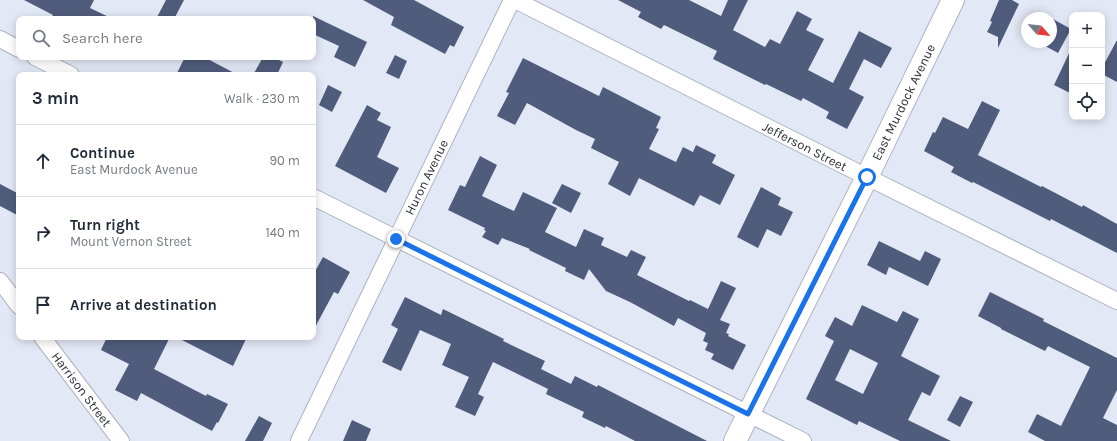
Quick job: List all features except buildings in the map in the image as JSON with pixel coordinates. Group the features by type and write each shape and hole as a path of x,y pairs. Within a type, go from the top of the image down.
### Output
{"main road":[{"name":"East Murdock Avenue","path":"735,441 867,177 953,0"}],"street":[{"name":"Jefferson Street","path":"514,0 1117,301"},
{"name":"Huron Avenue","path":"299,441 396,239 514,0"},
{"path":"0,39 16,47"},
{"path":"41,60 65,72"},
{"path":"316,199 803,441"},
{"path":"0,281 16,302"},
{"name":"Harrison Street","path":"44,340 121,441"}],"route":[{"path":"396,239 748,414 867,177"}]}
